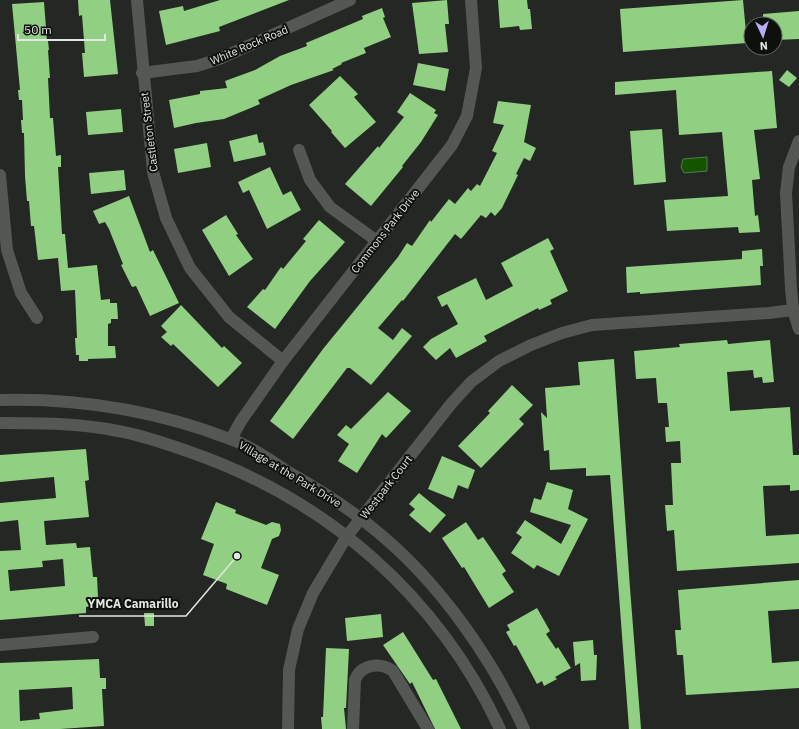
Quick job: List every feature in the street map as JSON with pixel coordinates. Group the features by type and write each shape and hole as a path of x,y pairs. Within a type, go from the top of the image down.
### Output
{"street":[{"name":"Castleton Street","path":"137,0 142,73 153,172 166,218 190,268 229,317 283,361"},
{"name":"White Rock Road","path":"142,73 197,66 219,59 350,0"},
{"name":"Commons Park Drive","path":"232,439 241,421 283,361 452,145 467,116 476,68 471,0"},
{"path":"799,141 789,166 786,193 793,310 799,329"},
{"path":"299,150 310,180 330,207 377,241"},
{"path":"0,175 8,250 21,292 37,318"},
{"name":"Westpark Court","path":"288,729 289,670 298,629 312,592 347,536 451,404 471,382 499,361 531,345 562,333 592,325 769,313 793,310"},
{"name":"Village at the Park Drive","path":"0,400 31,399 84,403 133,411 182,424 232,439 328,495 381,535 434,587 456,614 500,684 524,729"},
{"name":"Village at the Park Drive","path":"0,423 56,424 118,431 166,444 215,461 264,484 347,536 397,579 431,618 458,654 475,680 500,729"},
{"path":"0,645 93,637"},
{"path":"353,729 355,680 357,673 364,668 376,665 387,666 393,671 428,729"}],"shaded area":[{"path":"707,157 707,171 684,173 681,167 683,159"}],"building":[{"path":"78,0 110,0 118,74 84,77 82,53 85,53 82,15 79,16"},
{"path":"220,0 289,0 219,27 220,31 166,45 159,11 183,6 184,11"},
{"path":"447,0 449,24 445,24 448,52 419,54 412,3"},
{"path":"498,0 527,0 528,9 530,9 532,29 520,30 519,26 500,28"},
{"path":"743,0 744,16 743,16 743,43 623,52 620,9"},
{"path":"44,2 49,50 50,78 48,78 50,118 53,118 56,156 61,155 61,167 58,167 62,234 65,234 68,268 97,265 101,300 110,299 110,303 117,303 118,319 111,319 111,323 108,324 108,346 115,346 116,358 88,359 88,361 79,361 79,355 76,355 75,338 77,338 75,290 61,291 58,258 38,260 34,226 31,226 29,201 27,201 24,133 22,133 21,120 23,120 22,100 19,100 18,90 20,90 12,4"},
{"path":"382,8 385,17 383,18 391,37 364,48 366,53 341,63 342,64 332,69 334,70 291,85 258,100 260,104 224,119 174,128 169,100 200,94 200,91 227,88 225,81 255,70 280,56 307,46 306,43 363,19 362,16"},
{"path":"799,11 799,39 783,40 783,16 763,16 763,14"},
{"path":"418,63 449,69 445,91 413,85"},
{"path":"787,70 797,78 789,87 779,80"},
{"path":"772,71 777,128 754,130 760,179 752,180 755,216 758,215 760,232 739,233 738,227 667,231 664,200 728,196 722,132 679,135 676,90 615,95 615,82"},
{"path":"340,76 358,94 354,97 376,122 345,148 309,105"},
{"path":"410,93 436,110 434,113 438,115 421,142 402,166 403,167 371,206 345,184 378,146 379,148 404,117 397,112"},
{"path":"498,101 531,105 524,142 536,148 530,161 524,158 516,174 518,175 502,208 495,216 491,212 486,218 481,215 461,239 455,234 403,301 402,300 378,328 393,340 402,328 412,336 371,385 350,368 347,368 293,439 270,421 323,349 398,257 407,243 412,246 430,220 431,222 449,199 455,204 468,188 471,191 477,184 480,186 497,153 492,151 504,125 493,123"},
{"path":"121,109 123,132 88,135 86,112"},
{"path":"662,129 666,182 634,185 630,131"},
{"path":"257,134 259,143 263,142 266,155 234,162 229,141"},
{"path":"207,143 211,167 178,173 174,149"},
{"path":"270,167 283,195 291,191 301,210 267,229 249,190 243,193 238,182"},
{"path":"124,170 126,190 91,194 89,173"},
{"path":"129,196 150,252 153,250 179,303 150,316 136,286 132,287 121,265 123,264 109,229 105,222 99,224 93,211"},
{"path":"226,215 238,234 236,235 253,259 229,276 202,230"},
{"path":"319,220 345,242 310,281 275,329 247,307 263,289 265,290 281,267 283,269 306,241 303,239"},
{"path":"548,238 554,249 550,251 568,291 550,300 552,304 539,310 538,308 484,336 487,341 456,358 450,348 436,360 423,347 431,339 458,324 447,304 442,307 437,297 476,278 486,300 513,286 501,263"},
{"path":"762,249 763,266 760,266 761,285 640,294 640,292 627,293 626,267 742,259 742,251"},
{"path":"181,305 222,348 224,346 242,363 218,387 173,344 171,346 161,337 167,332 161,326"},
{"path":"727,340 728,344 770,340 774,382 763,383 762,377 754,378 753,370 727,372 730,411 790,407 793,455 799,455 799,490 790,491 790,485 763,486 766,536 799,534 799,563 677,571 674,530 667,531 665,505 673,505 671,463 681,463 680,441 666,442 665,427 669,427 667,403 658,403 656,378 636,379 634,351 680,347 679,344"},
{"path":"614,359 641,729 629,729 610,475 586,476 586,468 550,470 549,450 544,451 541,412 547,418 545,388 580,385 578,362"},
{"path":"512,385 533,405 519,419 524,424 481,468 458,446 490,413 488,411"},
{"path":"388,392 411,411 386,438 382,434 357,473 338,461 349,444 337,435 346,425 351,429"},
{"path":"86,449 89,480 85,481 89,517 44,521 46,545 76,543 77,548 90,547 93,577 97,577 98,597 92,606 86,607 86,613 0,620 0,551 21,550 18,520 0,522 0,503 56,498 54,477 0,482 0,455","holes":["63,559 65,586 10,591 8,570 43,567 42,561"]},
{"path":"442,456 475,470 468,489 458,485 453,499 428,489"},
{"path":"547,482 573,490 568,509 588,519 559,576 537,565 534,569 511,553 522,537 516,533 525,520 561,544 571,525 530,512 534,498 541,500"},
{"path":"419,493 446,515 430,533 409,515 415,509 409,504"},
{"path":"216,502 236,510 235,513 266,525 272,522 280,524 281,530 279,536 272,539 261,568 279,575 267,605 226,589 227,584 203,575 214,544 201,539"},
{"path":"466,522 478,540 483,537 506,571 502,574 514,592 489,608 464,567 462,568 442,538"},
{"path":"799,580 799,609 768,611 772,663 799,661 799,688 686,695 683,655 677,655 675,630 681,630 678,590"},
{"path":"537,608 550,631 546,634 556,649 558,647 571,668 555,677 557,679 544,686 542,681 537,684 516,645 514,646 506,632 510,630 507,625"},
{"path":"144,613 154,613 154,626 145,626"},
{"path":"381,614 383,637 347,641 345,618"},
{"path":"403,632 433,680 436,679 461,729 435,729 412,682 410,684 383,645"},
{"path":"593,640 594,655 597,655 596,680 581,681 580,663 575,666 573,642"},
{"path":"326,648 349,649 346,708 344,708 346,729 322,729 321,717 323,717"},
{"path":"99,659 100,678 106,678 106,689 102,689 104,726 60,729 0,729 0,663","holes":["72,687 73,709 39,713 40,719 20,721 19,690"]}],"place":[{"name":"YMCA Camarillo","path":"237,556"}]}
